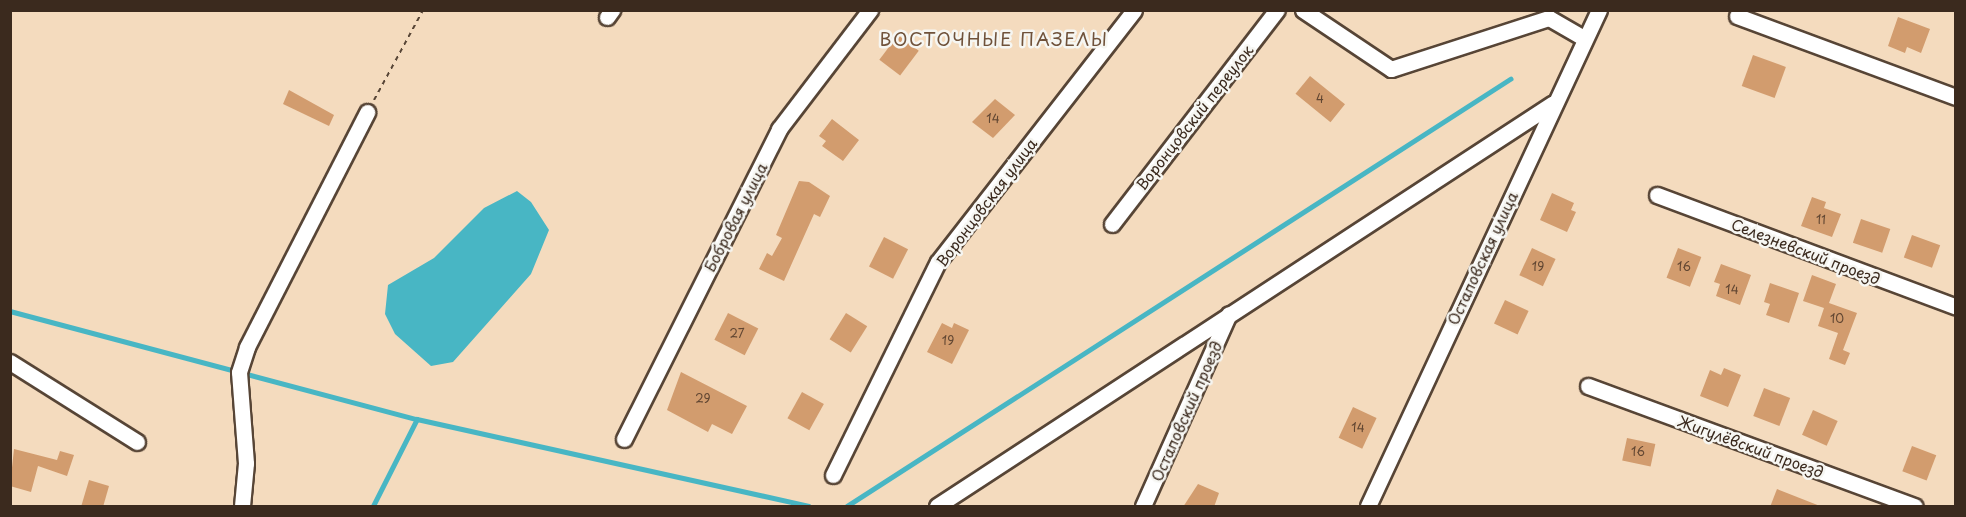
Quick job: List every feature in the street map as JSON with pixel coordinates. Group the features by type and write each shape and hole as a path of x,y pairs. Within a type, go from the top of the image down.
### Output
{"street":[{"name":"Бобровая улица","path":"624,440 779,129 870,10"},
{"name":"Воронцовская улица","path":"833,475 938,262 1134,10"},
{"name":"Воронцовский переулок","path":"1112,225 1277,10"},
{"path":"1303,10 1391,69 1549,18 1583,38"},
{"name":"Остаповская улица","path":"1368,507 1552,104 1599,10"},
{"path":"1737,16 1956,97"},
{"path":"937,507 1552,104"},
{"path":"242,507 246,463 239,372 247,347 367,112"},
{"name":"Селезневский проезд","path":"1657,195 1956,307"},
{"name":"Остаповский проезд","path":"1143,507 1229,314"},
{"path":"10,362 137,442"},
{"name":"Жигулёвский проезд","path":"1588,386 1914,507"}],"path":[{"path":"367,112 423,10"}],"water":[{"path":"517,191 531,202 549,230 531,274 453,362 431,366 395,334 385,314 388,285 434,258 484,208"}],"building":[{"path":"1898,17 1930,29 1921,53 1907,47 1905,53 1888,46"},
{"path":"898,35 919,51 900,75 879,60"},
{"path":"1753,55 1786,67 1775,98 1742,86"},
{"path":"1310,76 1345,104 1330,122 1296,94"},
{"path":"289,90 334,115 329,126 283,104"},
{"path":"995,99 1015,115 993,138 972,122"},
{"path":"832,119 859,140 843,161 822,146 826,141 819,136"},
{"path":"799,181 809,182 830,196 820,217 814,214 784,281 759,269 767,253 772,256 782,238 776,235"},
{"path":"1552,193 1574,203 1571,210 1576,212 1567,232 1540,220"},
{"path":"1812,197 1826,202 1824,208 1841,214 1832,237 1801,226"},
{"path":"1861,219 1890,229 1882,253 1853,243"},
{"path":"1912,235 1940,245 1932,268 1904,258"},
{"path":"884,237 908,249 893,279 869,266"},
{"path":"1532,248 1556,259 1543,286 1519,275"},
{"path":"1678,248 1701,257 1690,287 1667,278"},
{"path":"1721,264 1751,275 1740,305 1716,296 1720,284 1714,282"},
{"path":"1812,275 1836,284 1829,303 1857,313 1843,350 1850,353 1845,365 1829,359 1838,333 1818,326 1824,308 1803,301"},
{"path":"1770,283 1799,293 1789,323 1766,315 1770,304 1764,302"},
{"path":"1505,300 1529,311 1518,335 1494,324"},
{"path":"728,313 758,328 745,355 714,340"},
{"path":"846,313 867,326 851,353 830,339"},
{"path":"942,323 952,328 954,323 969,330 952,364 927,352"},
{"path":"1724,368 1741,375 1728,407 1700,396 1710,370 1721,375"},
{"path":"681,372 747,406 732,434 712,424 708,432 667,410"},
{"path":"1764,388 1790,398 1779,426 1753,416"},
{"path":"802,392 824,404 809,430 787,418"},
{"path":"1353,407 1377,418 1362,449 1339,438"},
{"path":"1813,410 1838,421 1827,446 1802,435"},
{"path":"1627,438 1655,444 1651,467 1622,460"},
{"path":"1912,446 1936,455 1927,481 1902,471"},
{"path":"14,449 57,460 60,451 74,455 67,476 38,466 31,492 10,486"},
{"path":"89,480 109,486 103,507 81,507"},
{"path":"1198,484 1219,493 1214,507 1183,507"},
{"path":"1777,489 1820,506 1820,507 1770,507"}],"waterway":[{"path":"847,506 1510,79"},
{"path":"10,311 417,419 808,506"},
{"path":"373,506 417,419"}],"district":[{"name":"ВОСТОЧНЫЕ ПАЗЕЛЫ","path":"994,39"}]}
